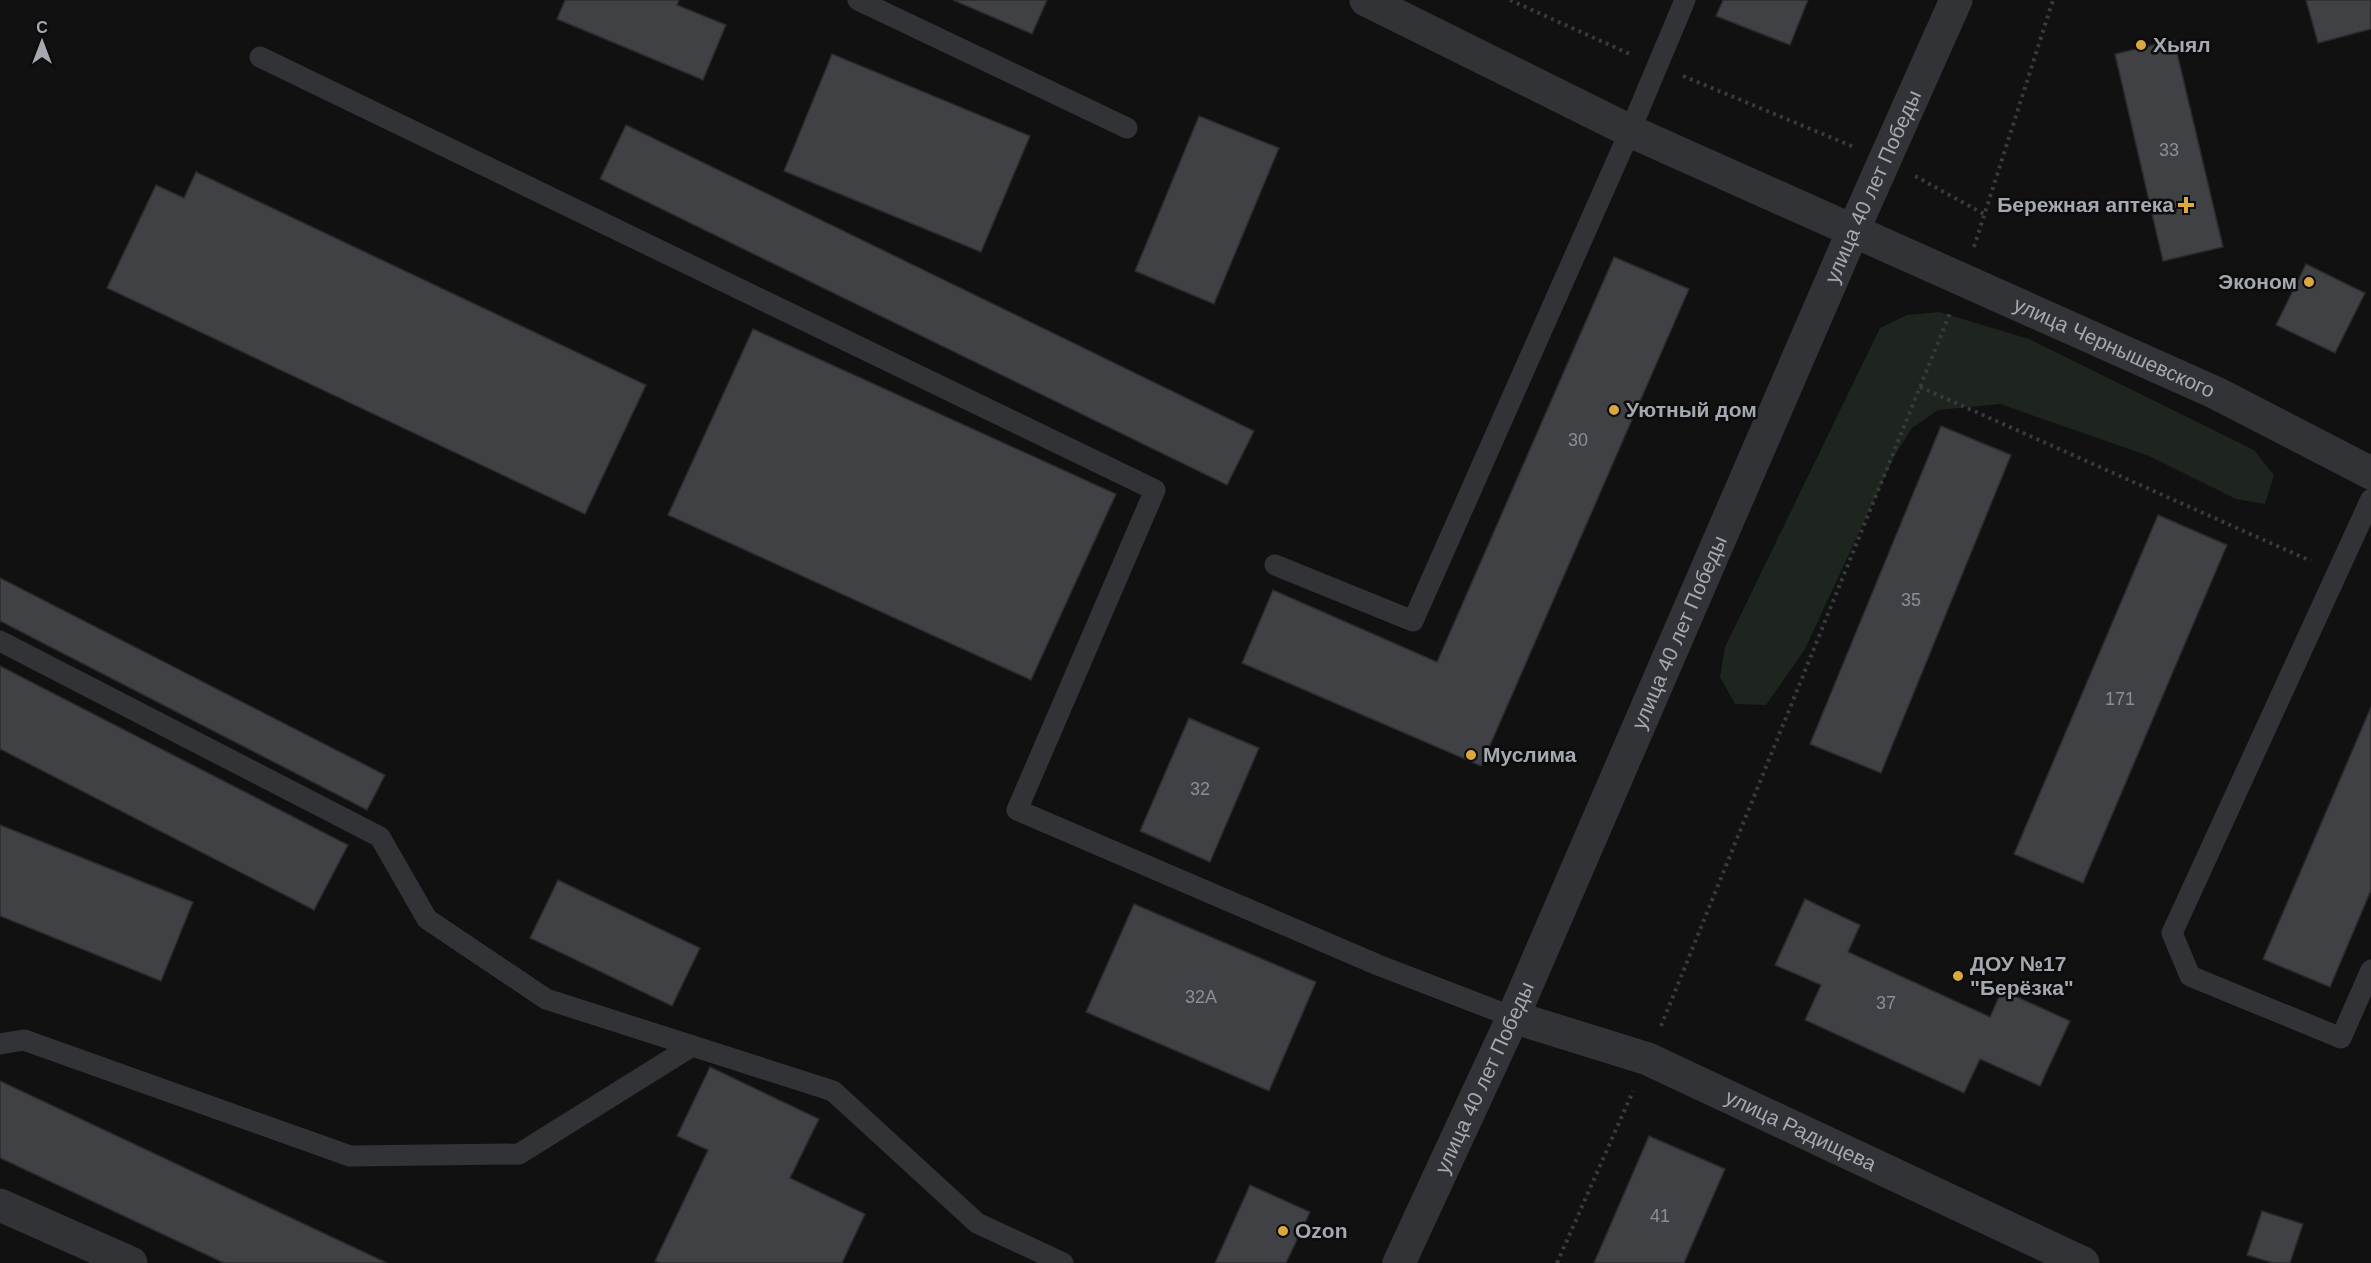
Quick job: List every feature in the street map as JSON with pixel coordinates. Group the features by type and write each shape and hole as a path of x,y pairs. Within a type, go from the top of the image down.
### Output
{"street":[{"name":"улица Чернышевского","path":"1366,0 1629,131 2216,393 2371,473"},
{"name":"улица 40 лет Победы","path":"1399,1263 1513,1017 1853,231 1956,0"},
{"name":"улица Радищева","path":"1513,1017 1648,1059 2083,1263"},
{"path":"0,1205 131,1263"}],"lane":[{"path":"858,0 1127,128"},
{"path":"1275,565 1413,621 1685,0"},
{"path":"260,57 1155,490 1017,810 1378,965 1513,1017"},
{"path":"2371,499 2172,933 2190,976 2341,1038 2371,970"},
{"path":"0,641 380,837 427,919 546,999 833,1091 977,1223 1063,1263"},
{"path":"0,1044 24,1040 350,1156 519,1154 692,1046"}],"path":[{"path":"1510,0 1657,66 1885,160 1984,214"},
{"path":"1557,1263 1648,1059 1964,279 2053,0"},
{"path":"1920,387 2337,572"}],"shaded area":[{"path":"1939,312 2029,339 2254,450 2274,475 2265,504 2236,499 2149,456 2000,404 1938,410 1912,428 1895,455 1805,649 1766,705 1735,704 1720,677 1725,647 1880,328 1907,315"}],"building":[{"path":"565,0 679,0 677,5 726,25 703,80 557,19"},
{"path":"953,0 1047,0 1032,34"},
{"path":"1723,0 1808,0 1790,45 1716,16"},
{"path":"2306,0 2371,0 2371,29 2318,43"},
{"path":"2174,40 2223,247 2163,261 2115,54"},
{"path":"832,54 1030,136 981,252 784,171"},
{"path":"1199,116 1279,148 1214,304 1135,271"},
{"path":"626,125 1254,431 1227,485 600,179"},
{"path":"196,172 646,385 585,514 107,288 156,185 184,198"},
{"path":"1614,257 1689,289 1481,766 1242,663 1273,590 1437,662"},
{"path":"2306,264 2365,293 2335,353 2276,325"},
{"path":"753,329 1116,494 1031,680 668,515"},
{"path":"1941,426 2011,455 1881,773 1810,744"},
{"path":"2158,515 2227,545 2083,883 2014,854"},
{"path":"0,578 385,775 367,810 0,621"},
{"path":"0,666 348,845 314,910 0,749"},
{"path":"2371,707 2371,890 2330,987 2263,959"},
{"path":"1189,718 1259,748 1210,862 1140,831"},
{"path":"0,825 193,902 161,981 0,916"},
{"path":"558,880 700,948 672,1006 530,938"},
{"path":"1805,899 1860,925 1848,952 1990,1017 2002,990 2070,1021 2040,1086 1980,1059 1964,1093 1805,1020 1821,985 1775,965"},
{"path":"1134,904 1316,982 1269,1091 1086,1012"},
{"path":"710,1067 819,1119 790,1178 865,1214 842,1263 660,1263 655,1261 708,1150 677,1136"},
{"path":"0,1081 387,1263 224,1263 0,1158"},
{"path":"1649,1136 1725,1169 1684,1263 1594,1263"},
{"path":"1250,1185 1310,1212 1286,1263 1215,1263"},
{"path":"2262,1211 2303,1224 2290,1263 2273,1263 2247,1255"}],"place":[{"name":"Хыял","path":"2141,45"},
{"name":"Бережная аптека","path":"2186,205"},
{"name":"Эконом","path":"2309,282"},
{"name":"Уютный дом","path":"1614,410"},
{"name":"Муслима","path":"1471,755"},
{"name":"ДОУ №17 \"Берёзка\"","path":"1958,976"},
{"name":"Ozon","path":"1283,1231"}]}
